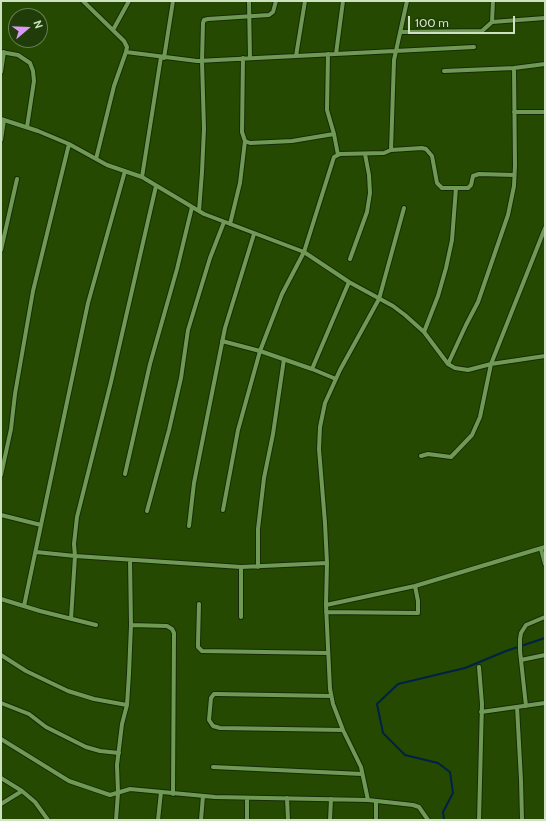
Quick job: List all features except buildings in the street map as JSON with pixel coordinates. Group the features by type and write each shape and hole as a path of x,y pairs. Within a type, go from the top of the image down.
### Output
{"street":[{"path":"82,1 124,41 127,47 114,86 96,159"},
{"path":"113,30 129,1"},
{"path":"142,177 173,1"},
{"path":"249,1 250,58"},
{"path":"199,211 204,129 202,61 203,22 204,20 208,19 272,14 276,1"},
{"path":"296,56 305,1"},
{"path":"336,54 343,1"},
{"path":"391,150 394,60 407,1"},
{"path":"492,22 493,1"},
{"path":"400,32 482,31 492,22 545,18"},
{"path":"126,52 163,58 202,61 474,47"},
{"path":"1,72 3,52 18,55 30,63 34,81 27,127"},
{"path":"328,54 327,110 338,155"},
{"path":"230,224 240,183 245,141 242,132 243,58"},
{"path":"444,71 514,68 545,64"},
{"path":"448,364 478,302 508,215 514,186 514,68"},
{"path":"514,112 545,112"},
{"path":"1,140 3,120 27,127 69,144 96,159 142,177 199,211 254,234 304,252 349,282 399,310 424,332 448,364 460,370 545,356"},
{"path":"245,141 250,143 292,142 334,134"},
{"path":"1,475 11,429 15,394 33,291 69,144"},
{"path":"223,510 238,430 260,351 282,294 304,252 334,157 338,155 387,153 391,150 426,149 432,156 438,186 442,188 470,186 476,174 514,175"},
{"path":"350,259 367,212 370,193 369,175 365,154"},
{"path":"24,606 88,303 125,171"},
{"path":"1,250 17,179"},
{"path":"71,619 76,517 111,382 156,186"},
{"path":"424,332 438,296 446,268 452,240 456,188"},
{"path":"125,474 150,364 177,269 192,207"},
{"path":"368,800 361,767 343,730 331,696 328,671 326,612 326,523 319,434 326,404 336,379 379,299 404,208"},
{"path":"147,511 176,401 188,330 206,272 224,222"},
{"path":"421,456 428,454 451,457 472,435 480,417 491,364 545,228"},
{"path":"189,526 194,483 222,341 254,234"},
{"path":"312,369 349,282"},
{"path":"222,341 284,359 336,379"},
{"path":"258,566 258,529 264,478 273,434 284,359"},
{"path":"1,515 42,525"},
{"path":"326,605 415,586 543,548 545,564"},
{"path":"36,552 241,567 327,563"},
{"path":"116,820 119,753 122,724 127,705 131,625 130,560"},
{"path":"241,567 241,617"},
{"path":"326,612 418,612 418,601 415,586"},
{"path":"1,599 96,625"},
{"path":"199,604 198,647 202,651 328,653"},
{"path":"526,706 520,651 521,633 526,625 545,617"},
{"path":"131,625 168,626 174,633 173,794"},
{"path":"1,655 26,671 68,691 94,699 127,705"},
{"path":"521,660 545,655"},
{"path":"479,667 482,712 479,820"},
{"path":"331,696 214,694 210,698 209,720 213,726 220,728 343,730"},
{"path":"482,712 545,702"},
{"path":"1,703 29,714 46,726 86,747 100,751 119,753"},
{"path":"517,707 522,820"},
{"path":"1,739 69,781 110,795 118,793 122,790 130,789 203,796 368,800 413,805 419,807 428,820"},
{"path":"213,767 362,774"},
{"path":"1,778 22,791 35,802 48,820"},
{"path":"1,804 22,791"},
{"path":"158,820 161,792"},
{"path":"201,820 203,796"},
{"path":"247,820 248,798"},
{"path":"287,798 288,820"},
{"path":"330,820 331,799"},
{"path":"376,801 376,820"}],"waterway":[{"path":"444,820 443,812 453,793 450,772 438,763 405,755 383,733 377,704 398,684 465,668 506,651 545,638"}]}
